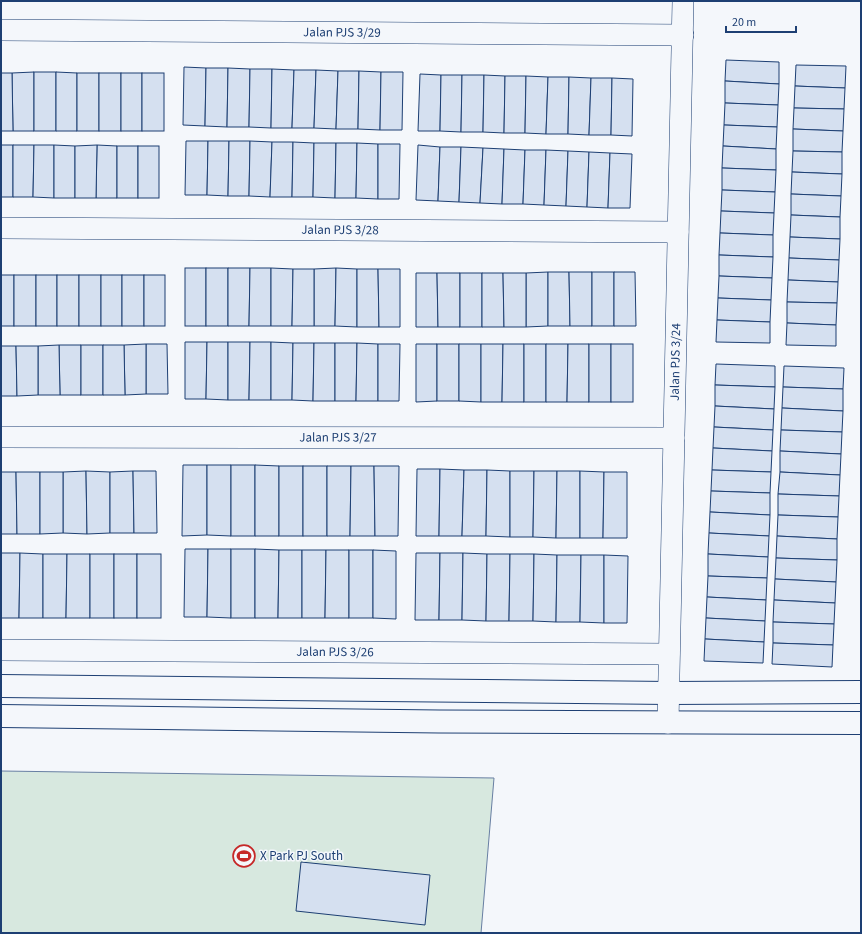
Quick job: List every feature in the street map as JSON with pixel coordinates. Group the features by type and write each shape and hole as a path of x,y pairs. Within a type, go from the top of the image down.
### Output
{"main road":[{"path":"1,686 669,693 861,692"},
{"path":"1,716 233,720 861,723"}],"street":[{"name":"Jalan PJS 3/24","path":"668,723 683,1"},
{"name":"Jalan PJS 3/29","path":"1,30 683,35"},
{"name":"Jalan PJS 3/28","path":"1,228 678,232"},
{"name":"Jalan PJS 3/27","path":"1,437 674,438"},
{"name":"Jalan PJS 3/26","path":"1,650 669,654"}],"shaded area":[{"name":"X Park PJ South","path":"1,771 494,778 481,933 1,933"}],"building":[{"path":"726,60 779,62 779,84 725,81"},
{"path":"796,65 846,66 845,88 795,86"},
{"path":"184,67 206,68 205,126 183,125"},
{"path":"206,68 228,68 227,127 205,126"},
{"path":"228,68 250,69 249,127 227,127"},
{"path":"250,69 272,69 271,128 249,127"},
{"path":"272,69 294,70 292,128 271,128"},
{"path":"294,70 316,70 314,128 292,128"},
{"path":"316,70 338,71 336,129 314,128"},
{"path":"338,71 359,71 358,129 336,129"},
{"path":"359,71 381,72 380,130 358,129"},
{"path":"34,72 34,131 13,131 12,73"},
{"path":"34,72 56,72 56,131 34,131"},
{"path":"56,72 77,73 77,131 56,131"},
{"path":"381,72 403,72 402,130 380,130"},
{"path":"1,73 12,73 13,131 1,131"},
{"path":"77,73 99,73 99,131 77,131"},
{"path":"99,73 121,73 121,131 99,131"},
{"path":"121,73 142,73 142,131 121,131"},
{"path":"142,73 164,73 164,131 142,131"},
{"path":"420,74 441,75 440,131 418,131"},
{"path":"441,75 462,75 461,132 440,131"},
{"path":"462,75 484,75 483,132 461,132"},
{"path":"484,75 505,76 504,133 483,132"},
{"path":"505,76 526,76 525,133 504,133"},
{"path":"526,76 548,77 546,134 525,133"},
{"path":"548,77 569,77 568,134 546,134"},
{"path":"569,77 591,78 589,135 568,134"},
{"path":"591,78 612,78 611,135 589,135"},
{"path":"612,78 633,79 632,136 611,135"},
{"path":"725,81 779,84 778,105 725,103"},
{"path":"795,86 845,88 844,109 794,108"},
{"path":"725,103 778,105 777,127 724,125"},
{"path":"794,108 844,109 843,131 793,129"},
{"path":"724,125 777,127 776,149 723,146"},
{"path":"793,129 843,131 842,152 793,151"},
{"path":"186,141 208,141 207,195 185,195"},
{"path":"208,141 229,141 228,196 207,195"},
{"path":"229,141 250,141 249,196 228,196"},
{"path":"250,141 272,142 270,197 249,196"},
{"path":"272,142 293,142 292,197 270,197"},
{"path":"293,142 314,143 313,197 292,197"},
{"path":"314,143 336,143 335,198 313,197"},
{"path":"336,143 357,143 356,198 335,198"},
{"path":"357,143 378,144 378,199 356,198"},
{"path":"378,144 400,144 399,199 378,199"},
{"path":"1,145 13,145 13,197 1,197"},
{"path":"13,145 34,145 33,197 13,197"},
{"path":"34,145 54,145 54,198 33,197"},
{"path":"54,145 75,146 75,198 54,198"},
{"path":"97,145 117,146 117,198 96,198"},
{"path":"97,145 96,198 75,198 75,146"},
{"path":"418,145 440,147 438,201 416,200"},
{"path":"117,146 138,146 138,198 117,198"},
{"path":"138,146 159,146 159,198 138,198"},
{"path":"723,146 776,149 776,170 722,168"},
{"path":"440,147 461,147 459,202 438,201"},
{"path":"461,147 483,148 480,203 459,202"},
{"path":"483,148 504,149 502,204 480,203"},
{"path":"504,149 525,150 523,204 502,204"},
{"path":"525,150 546,150 544,205 523,204"},
{"path":"546,150 568,151 566,206 544,205"},
{"path":"568,151 589,152 587,207 566,206"},
{"path":"793,151 842,152 842,174 792,172"},
{"path":"589,152 610,153 608,208 587,207"},
{"path":"610,153 632,154 630,208 608,208"},
{"path":"722,168 776,170 775,192 722,190"},
{"path":"792,172 842,174 841,196 791,194"},
{"path":"722,190 775,192 774,213 721,211"},
{"path":"791,194 841,196 840,217 791,215"},
{"path":"721,211 774,213 773,235 720,233"},
{"path":"791,215 840,217 840,239 790,237"},
{"path":"720,233 773,235 773,257 719,255"},
{"path":"790,237 840,239 839,260 789,258"},
{"path":"719,255 773,257 772,278 719,276"},
{"path":"789,258 839,260 838,282 788,280"},
{"path":"185,268 206,268 206,326 185,326"},
{"path":"206,268 228,268 228,326 206,326"},
{"path":"228,268 250,268 249,326 228,326"},
{"path":"250,268 271,268 271,326 249,326"},
{"path":"271,268 293,269 292,326 271,326"},
{"path":"336,268 335,326 314,326 314,269"},
{"path":"336,268 357,269 357,327 335,326"},
{"path":"293,269 314,269 314,326 292,326"},
{"path":"357,269 378,269 379,327 357,327"},
{"path":"378,269 400,269 400,327 379,327"},
{"path":"548,272 548,326 526,327 526,273"},
{"path":"548,272 569,272 570,326 548,326"},
{"path":"569,272 592,272 592,326 570,326"},
{"path":"592,272 614,272 614,326 592,326"},
{"path":"614,272 635,272 636,326 614,326"},
{"path":"416,273 437,273 438,327 416,327"},
{"path":"437,273 460,273 460,327 438,327"},
{"path":"460,273 482,273 482,327 460,327"},
{"path":"482,273 503,273 504,327 482,327"},
{"path":"503,273 526,273 526,327 504,327"},
{"path":"1,275 14,275 14,326 1,326"},
{"path":"14,275 36,275 36,326 14,326"},
{"path":"36,275 57,275 57,326 36,326"},
{"path":"57,275 79,275 79,326 57,326"},
{"path":"79,275 101,275 101,326 79,326"},
{"path":"101,275 122,275 122,326 101,326"},
{"path":"122,275 144,275 144,326 122,326"},
{"path":"144,275 165,275 165,326 144,326"},
{"path":"719,276 772,278 771,300 718,298"},
{"path":"788,280 838,282 837,303 787,302"},
{"path":"718,298 771,300 770,322 717,320"},
{"path":"787,302 837,303 836,325 787,323"},
{"path":"717,320 770,322 770,343 716,342"},
{"path":"787,323 836,325 836,346 786,345"},
{"path":"185,342 207,342 206,399 185,399"},
{"path":"207,342 228,342 228,400 206,399"},
{"path":"228,342 250,342 249,400 228,400"},
{"path":"250,342 271,342 271,400 249,400"},
{"path":"271,342 293,343 292,400 271,400"},
{"path":"293,343 314,343 313,401 292,400"},
{"path":"314,343 335,343 335,401 313,401"},
{"path":"335,343 357,343 356,401 335,401"},
{"path":"357,343 378,344 378,401 356,401"},
{"path":"146,344 167,344 168,394 146,394"},
{"path":"146,344 146,394 125,395 124,345"},
{"path":"378,344 400,344 399,401 378,401"},
{"path":"416,344 437,344 437,401 416,402"},
{"path":"437,344 459,344 459,401 437,401"},
{"path":"459,344 481,344 481,402 459,401"},
{"path":"481,344 503,344 502,402 481,402"},
{"path":"503,344 524,344 524,402 502,402"},
{"path":"524,344 546,344 546,402 524,402"},
{"path":"546,344 568,344 567,402 546,402"},
{"path":"568,344 589,344 589,402 567,402"},
{"path":"589,344 611,344 611,402 589,402"},
{"path":"611,344 633,344 633,402 611,402"},
{"path":"59,345 81,345 81,395 60,395"},
{"path":"59,345 60,395 38,395 38,346"},
{"path":"81,345 103,345 103,395 81,395"},
{"path":"103,345 124,345 125,395 103,395"},
{"path":"1,346 16,346 17,396 1,396"},
{"path":"16,346 38,346 38,395 17,396"},
{"path":"716,364 775,366 775,387 715,385"},
{"path":"784,366 844,368 843,389 783,387"},
{"path":"715,385 775,387 774,409 715,406"},
{"path":"783,387 843,389 843,411 782,408"},
{"path":"715,406 774,409 773,430 714,427"},
{"path":"782,408 843,411 842,432 781,430"},
{"path":"714,427 773,430 772,451 713,448"},
{"path":"781,430 842,432 841,454 780,451"},
{"path":"713,448 772,451 771,472 712,470"},
{"path":"780,451 841,454 840,475 780,472"},
{"path":"183,465 207,465 207,535 182,536"},
{"path":"207,465 231,465 231,536 207,535"},
{"path":"231,465 255,465 255,536 231,536"},
{"path":"255,465 279,466 279,536 255,536"},
{"path":"279,466 303,466 303,536 279,536"},
{"path":"303,466 327,466 327,536 303,536"},
{"path":"327,466 351,466 350,536 327,536"},
{"path":"351,466 374,466 375,536 350,536"},
{"path":"374,466 399,466 398,536 375,536"},
{"path":"417,469 440,469 439,536 416,536"},
{"path":"440,469 464,470 462,536 439,536"},
{"path":"464,470 487,470 486,536 462,536"},
{"path":"487,470 510,471 510,537 486,536"},
{"path":"712,470 771,472 770,493 711,491"},
{"path":"86,471 87,534 63,533 63,472"},
{"path":"86,471 110,472 110,533 87,534"},
{"path":"133,471 134,533 110,533 110,472"},
{"path":"133,471 156,471 157,533 134,533"},
{"path":"510,471 534,471 533,537 510,537"},
{"path":"534,471 557,471 556,538 533,537"},
{"path":"557,471 580,471 580,538 556,538"},
{"path":"580,471 604,472 603,538 580,538"},
{"path":"1,472 16,472 17,534 1,534"},
{"path":"16,472 40,472 40,534 17,534"},
{"path":"40,472 63,472 63,533 40,534"},
{"path":"604,472 627,472 627,538 603,538"},
{"path":"780,472 840,475 839,496 778,494"},
{"path":"711,491 770,493 770,515 710,512"},
{"path":"778,494 839,496 838,517 778,515"},
{"path":"710,512 770,515 769,536 709,533"},
{"path":"778,515 838,517 837,539 777,536"},
{"path":"709,533 769,536 768,557 708,554"},
{"path":"777,536 837,539 837,560 776,558"},
{"path":"185,549 208,549 207,617 184,617"},
{"path":"208,549 231,549 231,618 207,617"},
{"path":"231,549 255,549 255,618 231,618"},
{"path":"255,549 279,550 278,618 255,618"},
{"path":"279,550 302,550 302,618 278,618"},
{"path":"302,550 326,550 325,618 302,618"},
{"path":"326,550 349,550 349,618 325,618"},
{"path":"349,550 373,550 373,618 349,618"},
{"path":"373,550 396,551 396,619 373,618"},
{"path":"1,553 20,553 19,618 1,618"},
{"path":"20,553 43,554 43,618 19,618"},
{"path":"416,553 440,553 439,620 415,620"},
{"path":"440,553 463,553 462,620 439,620"},
{"path":"463,553 487,554 486,621 462,620"},
{"path":"43,554 67,554 66,618 43,618"},
{"path":"67,554 90,554 90,618 66,618"},
{"path":"90,554 114,554 114,618 90,618"},
{"path":"114,554 137,554 137,618 114,618"},
{"path":"137,554 161,554 161,618 137,618"},
{"path":"487,554 510,554 509,621 486,621"},
{"path":"510,554 534,554 533,621 509,621"},
{"path":"534,554 557,555 556,622 533,621"},
{"path":"708,554 768,557 767,578 708,576"},
{"path":"557,555 581,555 580,622 556,622"},
{"path":"581,555 604,555 604,623 580,622"},
{"path":"604,555 628,556 627,623 604,623"},
{"path":"776,558 837,560 836,582 775,579"},
{"path":"708,576 767,578 766,600 707,597"},
{"path":"775,579 836,582 835,603 774,600"},
{"path":"707,597 766,600 765,621 706,618"},
{"path":"774,600 835,603 834,624 773,622"},
{"path":"706,618 765,621 764,642 705,639"},
{"path":"773,622 834,624 833,645 773,643"},
{"path":"705,639 764,642 763,663 704,661"},
{"path":"773,643 833,645 832,667 772,664"},
{"path":"301,862 430,875 425,925 296,911"}],"place":[{"name":"X Park PJ South","path":"244,856"}]}
